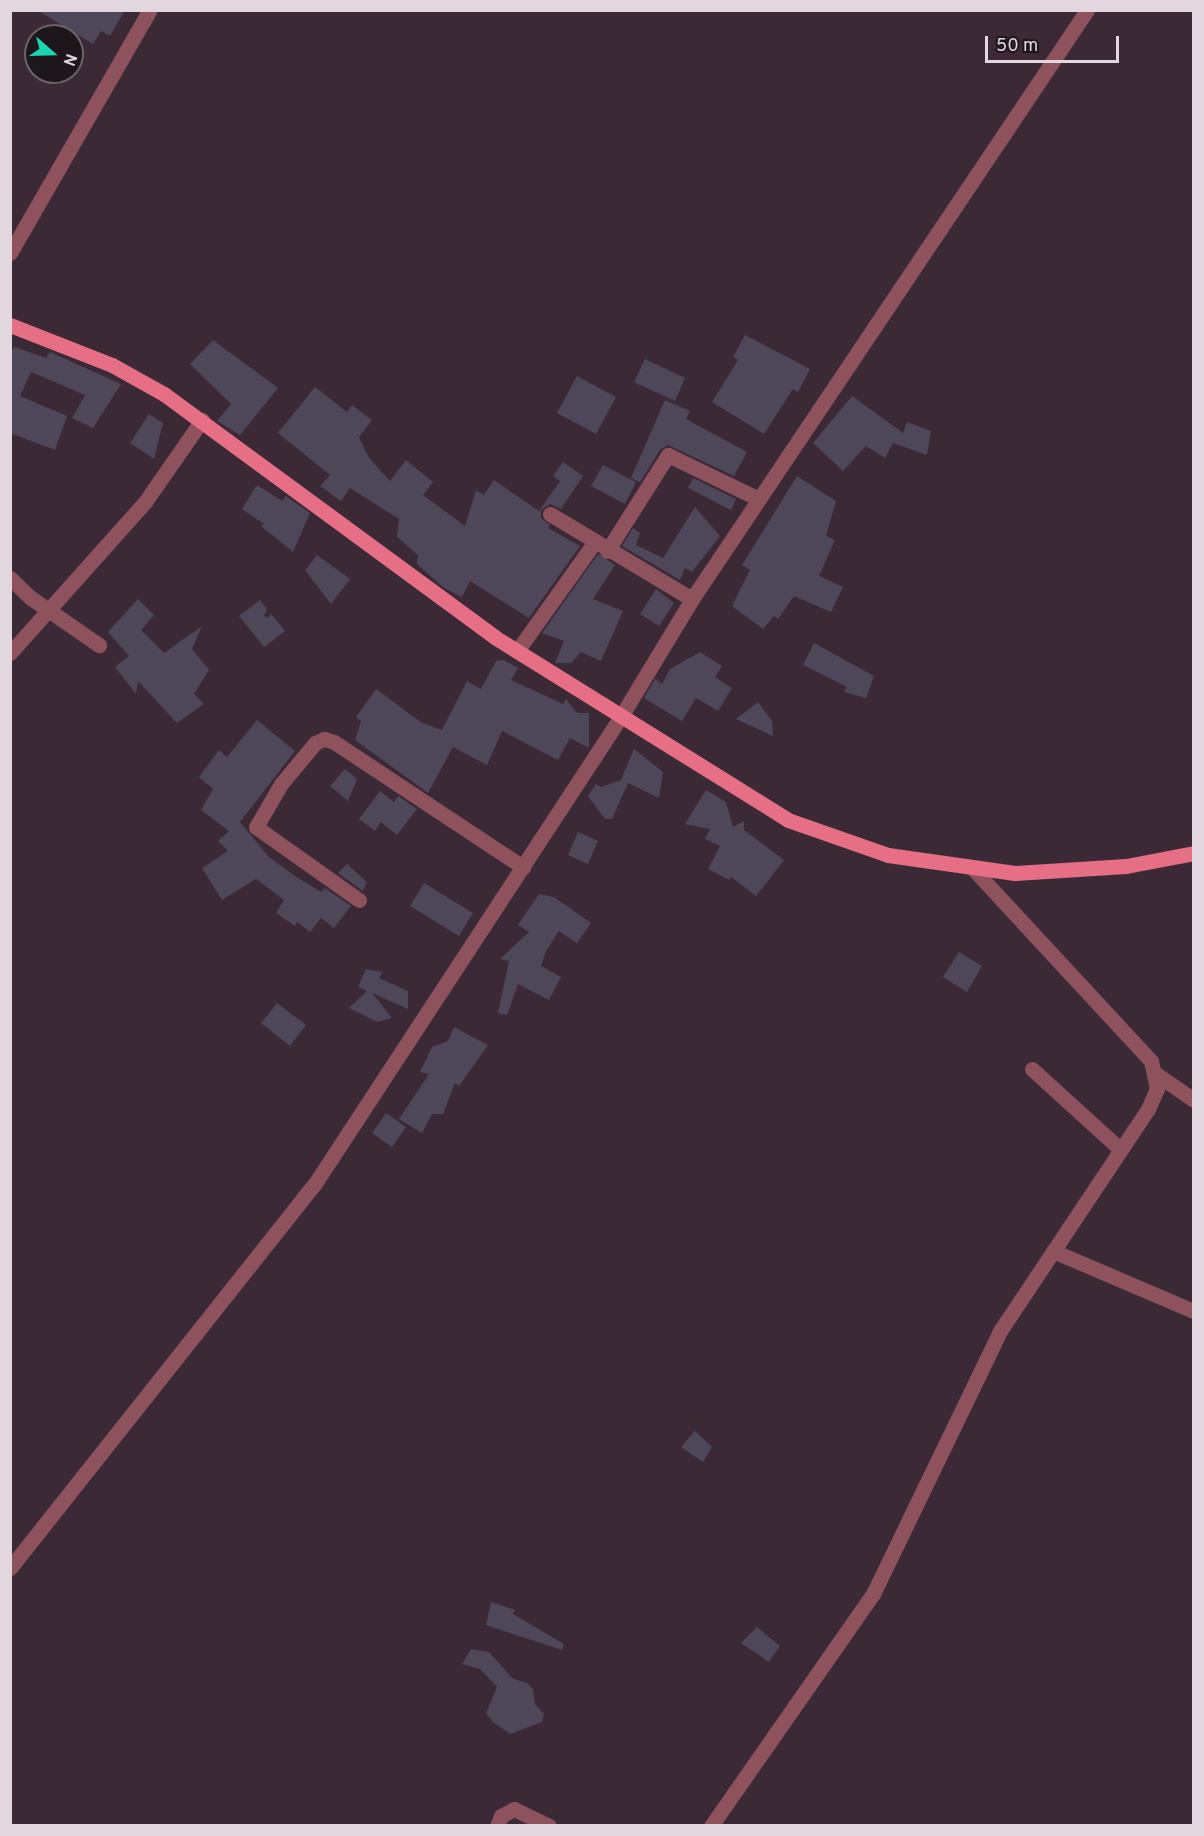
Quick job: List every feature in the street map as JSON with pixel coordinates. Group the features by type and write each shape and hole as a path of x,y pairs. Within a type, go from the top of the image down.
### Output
{"main road":[{"path":"10,325 112,365 202,420 401,571 517,651 620,718 788,820 888,855 972,868 1059,872 1126,866 1194,853"}],"street":[{"path":"10,253 150,10"},
{"path":"10,1569 314,1185 620,718 692,599 1087,10"},
{"path":"10,653 145,502 202,420"},
{"path":"517,651 601,547 668,455 759,499"},
{"path":"550,514 601,547 692,599"},
{"path":"10,578 49,610 99,645"},
{"path":"359,900 256,827 281,784 315,743 324,740 334,742 523,867"},
{"path":"711,1826 873,1594 1000,1331 1121,1150 1155,1094 1156,1074 1151,1061 972,868"},
{"path":"1032,1069 1121,1150"},
{"path":"1156,1074 1194,1100"},
{"path":"1053,1251 1194,1311"},
{"path":"497,1826 501,1816 514,1809 549,1826"}],"building":[{"path":"37,10 125,10 110,36 101,31 93,44 84,39 84,24 60,24"},
{"path":"745,335 810,369 798,392 793,389 764,434 712,402 738,360 733,357"},
{"path":"213,340 278,388 240,435 217,421 231,404 190,364"},
{"path":"14,347 46,358 50,352 121,384 93,428 72,418 85,395 31,372 20,396 67,416 55,450 10,433 10,354"},
{"path":"645,359 685,378 675,401 634,382"},
{"path":"577,376 616,397 596,434 557,413"},
{"path":"315,387 347,412 352,405 372,420 359,437 369,458 390,481 406,460 433,482 423,495 465,526 476,490 484,495 494,480 539,511 560,481 553,476 563,462 583,476 561,509 550,504 541,510 541,518 550,525 548,528 580,546 529,618 470,581 462,597 444,588 417,564 418,555 397,537 399,519 350,488 341,501 320,486 330,475 278,433"},
{"path":"852,396 903,433 907,422 931,431 927,455 893,443 885,458 866,446 843,471 813,443"},
{"path":"665,400 690,411 686,419 747,452 734,476 668,445 660,450 640,482 631,478"},
{"path":"149,414 163,423 154,459 130,443"},
{"path":"603,465 636,482 625,504 591,486"},
{"path":"797,476 836,501 826,536 835,540 819,576 843,587 831,612 794,596 778,619 774,616 763,629 732,606 750,570 742,565"},
{"path":"693,478 736,499 731,510 688,488"},
{"path":"257,485 282,501 286,496 310,513 293,552 261,526 264,524 242,509"},
{"path":"695,507 720,536 692,572 685,568 680,580 622,546 633,528 640,533 636,545 663,558"},
{"path":"598,554 615,565 593,599 623,611 601,661 581,652 571,663 555,663 564,641 542,633"},
{"path":"317,555 350,579 331,604 305,570"},
{"path":"656,589 674,603 659,626 640,614"},
{"path":"138,599 154,615 141,630 164,653 202,626 192,649 209,670 194,694 204,704 177,723 138,681 136,694 115,667 129,656 108,632"},
{"path":"260,600 267,609 264,616 268,618 271,614 285,631 264,647 239,616"},
{"path":"814,643 874,676 866,698 844,692 847,687 803,665"},
{"path":"700,652 722,666 715,677 732,688 718,711 696,698 682,721 644,698 655,679 662,684 670,669"},
{"path":"504,660 518,668 511,680 563,704 566,699 577,713 589,713 589,748 570,738 558,760 502,731 487,765 453,747 428,793 355,740 361,721 356,717 376,689 422,723 442,730 467,681 481,689 496,661"},
{"path":"758,702 772,721 773,736 736,719"},
{"path":"257,720 295,751 240,822 269,857 321,892 325,888 351,906 334,928 321,918 310,932 297,922 295,926 276,913 284,900 256,879 222,900 202,868 228,851 218,841 229,831 201,810 213,789 199,777 219,750 227,757"},
{"path":"634,749 663,772 659,798 628,783 612,819 605,819 588,796 596,784 601,787 621,780"},
{"path":"345,769 357,779 348,801 330,786"},
{"path":"706,790 726,802 733,827 744,821 744,830 784,860 756,896 731,877 729,880 708,869 720,846 705,839 710,829 685,824"},
{"path":"380,791 394,802 398,796 417,809 397,835 381,822 375,831 359,819"},
{"path":"578,832 598,841 588,864 568,855"},
{"path":"347,864 367,882 363,891 338,873"},
{"path":"424,883 473,913 459,936 410,906"},
{"path":"539,894 554,897 591,923 577,943 559,931 546,951 541,966 561,977 549,1000 518,984 507,1015 498,1013 509,961 500,959 529,932 518,925"},
{"path":"959,952 982,966 967,992 943,977"},
{"path":"366,969 382,972 379,978 408,991 408,1009 372,993 392,1018 377,1022 349,1008 367,991 358,987"},
{"path":"277,1003 306,1025 290,1046 261,1023"},
{"path":"454,1027 488,1045 459,1086 455,1083 443,1114 432,1114 422,1133 399,1119 429,1074 420,1072 432,1047 448,1041"},
{"path":"386,1113 406,1127 392,1147 372,1133"},
{"path":"695,1431 712,1447 703,1462 681,1447"},
{"path":"491,1602 515,1610 513,1614 564,1644 562,1650 486,1625"},
{"path":"757,1627 780,1646 769,1662 741,1643"},
{"path":"471,1649 489,1652 512,1678 527,1683 533,1689 535,1704 544,1714 542,1722 510,1734 493,1722 486,1713 497,1687 480,1669 462,1664"}]}
